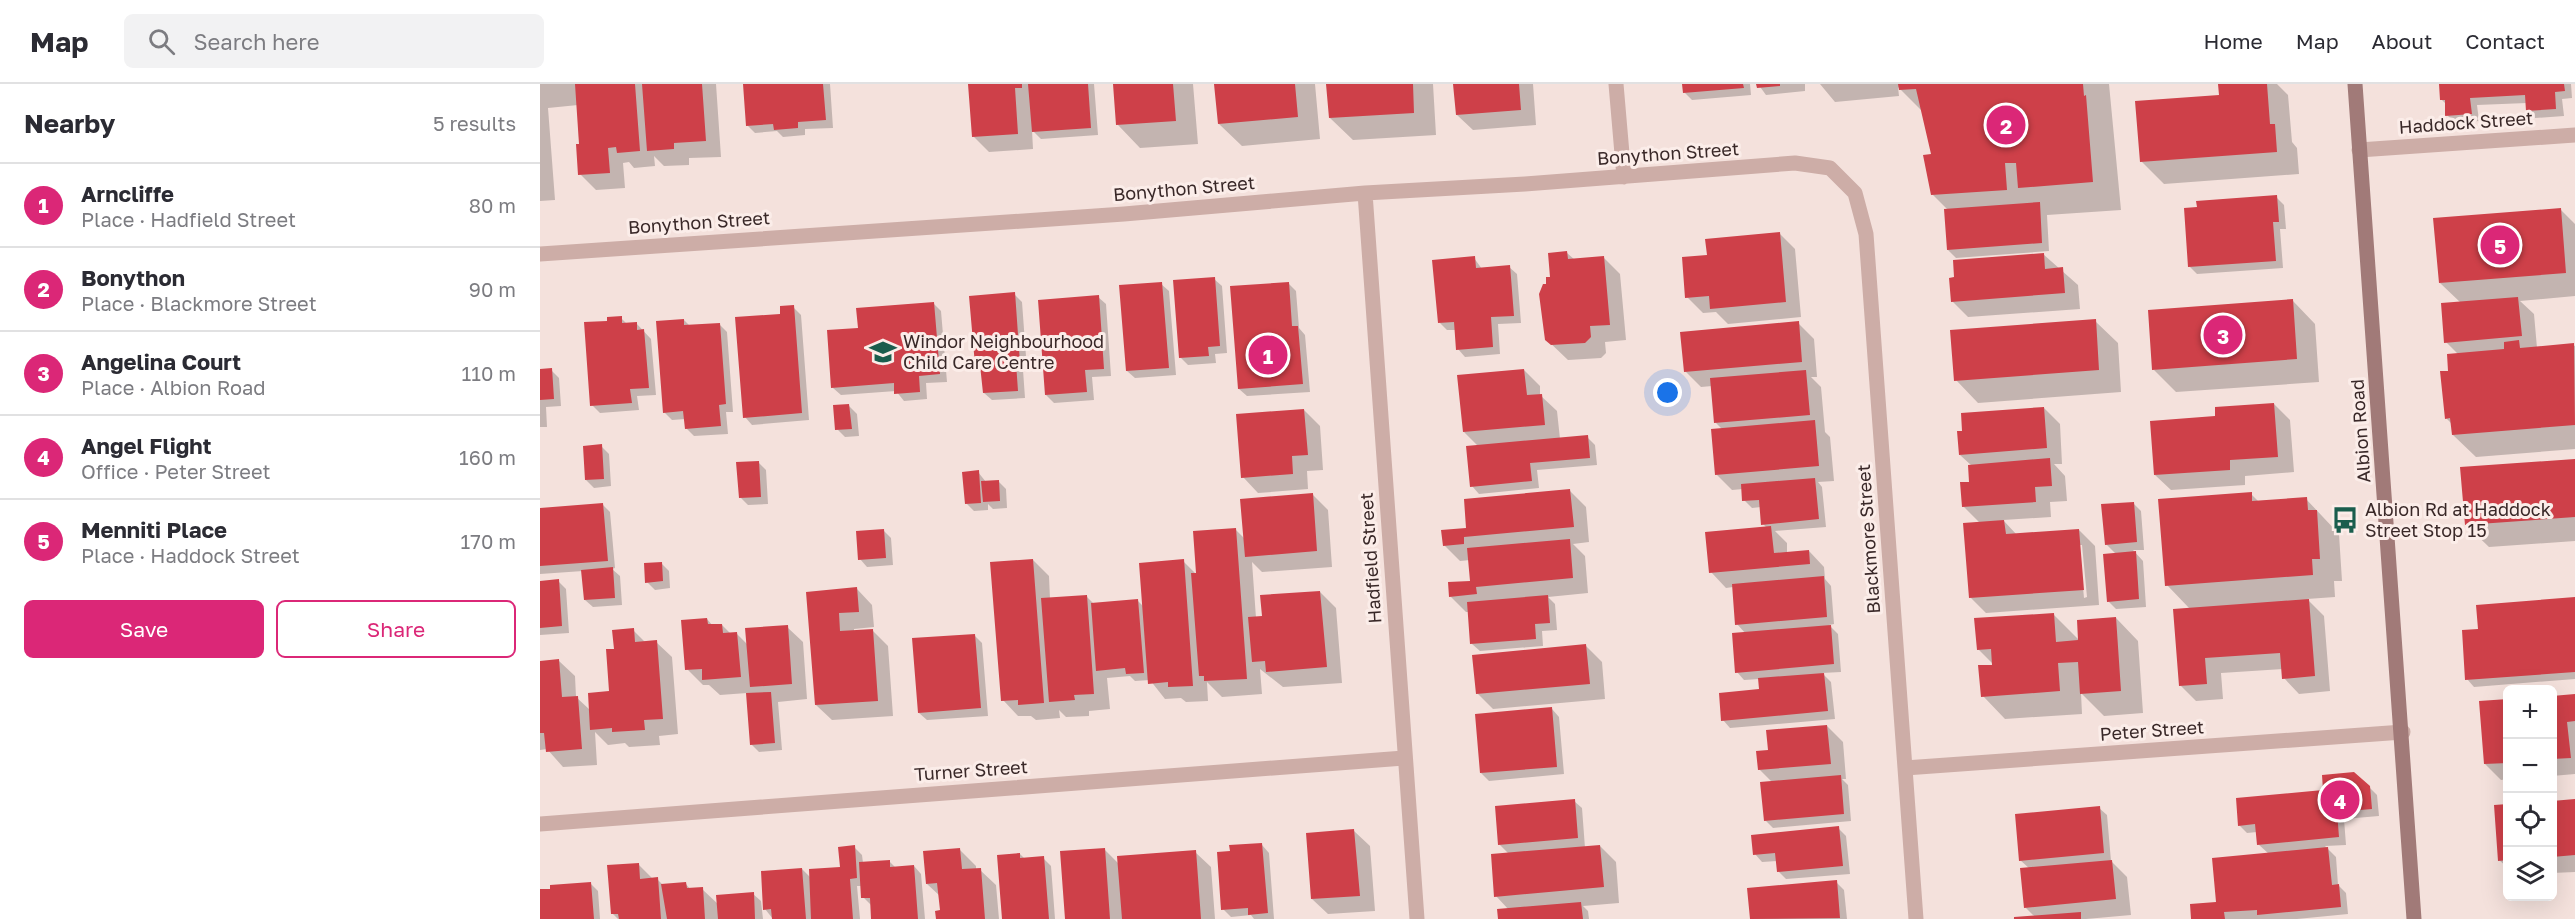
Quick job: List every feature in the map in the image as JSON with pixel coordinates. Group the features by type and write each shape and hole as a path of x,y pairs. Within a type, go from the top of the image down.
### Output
{"main road":[{"name":"Albion Road","path":"2355,84 2403,732 2414,919"}],"street":[{"path":"1616,84 1624,177"},
{"name":"Haddock Street","path":"2359,150 2575,135"},
{"name":"Bonython Street","path":"540,254 1124,214 1365,193 1624,177 1795,163 1830,168"},
{"name":"Blackmore Street","path":"1830,168 1855,193 1866,234 1916,919"},
{"name":"Hadfield Street","path":"1365,193 1417,919"},
{"name":"Peter Street","path":"1905,768 2403,732"},
{"name":"Turner Street","path":"540,824 1404,758"}],"building":[{"path":"575,84 635,84 640,151 617,153 616,147 608,148 610,173 578,175 576,144 579,144"},
{"path":"642,84 702,84 706,141 674,143 674,149 647,151"},
{"path":"743,84 823,84 826,120 798,122 798,128 774,130 773,124 746,126"},
{"path":"968,84 1022,84 1022,88 1015,88 1018,134 972,137"},
{"path":"1028,84 1088,84 1091,128 1032,132"},
{"path":"1113,84 1173,84 1176,121 1116,125"},
{"path":"1214,84 1295,84 1298,117 1218,124"},
{"path":"1326,84 1413,84 1414,113 1329,118"},
{"path":"1453,84 1519,84 1521,110 1456,115"},
{"path":"1682,84 1743,84 1744,88 1683,93"},
{"path":"1756,84 1780,84 1780,86 1757,88"},
{"path":"1898,84 2083,84 2084,96 2086,95 2093,182 2018,188 2016,163 2005,163 2007,190 1931,195 1923,155 1931,154 1916,89 1899,90"},
{"path":"2218,84 2267,84 2270,124 2275,124 2277,152 2140,162 2135,101 2219,95"},
{"path":"2439,84 2564,84 2565,91 2555,92 2556,109 2526,111 2525,95 2470,98 2472,114 2445,116 2445,100 2440,100"},
{"path":"2277,195 2279,222 2273,222 2276,261 2188,267 2184,208 2197,207 2196,201"},
{"path":"2040,202 2042,243 1947,250 1944,209"},
{"path":"2561,208 2566,273 2439,283 2433,218"},
{"path":"1780,232 1786,302 1710,309 1709,296 1685,298 1682,257 1707,255 1705,239"},
{"path":"1567,251 1568,259 1604,256 1610,325 1590,326 1591,337 1585,343 1551,345 1545,340 1539,294 1543,284 1546,284 1546,277 1550,277 1548,253"},
{"path":"2044,253 2045,269 2063,267 2065,293 1951,302 1949,278 1954,277 1953,260"},
{"path":"1475,256 1476,268 1510,265 1514,316 1491,317 1493,347 1456,350 1454,322 1438,323 1432,260"},
{"path":"1215,277 1220,346 1208,347 1209,356 1179,358 1173,280"},
{"path":"1162,282 1169,368 1126,371 1119,285"},
{"path":"1289,282 1292,326 1298,326 1303,384 1238,389 1230,286"},
{"path":"1015,292 1020,363 1016,363 1018,391 983,393 980,365 975,365 969,296"},
{"path":"1099,295 1104,369 1085,370 1087,392 1045,395 1038,300"},
{"path":"2518,297 2522,336 2444,343 2441,303"},
{"path":"2293,299 2297,359 2152,370 2148,310"},
{"name":"Windor Neighbourhood Child Care Centre","path":"934,302 940,374 919,376 920,392 894,394 894,383 831,388 827,330 858,328 856,308"},
{"path":"794,305 802,413 743,418 735,317 780,314 780,306"},
{"path":"622,316 622,323 637,322 637,330 644,329 649,388 630,389 632,403 590,406 584,322 607,321 607,317"},
{"path":"684,319 684,325 720,323 726,404 719,405 721,426 685,429 683,411 663,413 656,321"},
{"path":"2096,319 2099,370 1954,381 1950,330"},
{"path":"1799,321 1802,362 1684,372 1680,332"},
{"path":"2519,340 2520,348 2574,343 2575,425 2452,435 2450,418 2445,419 2440,371 2448,371 2447,354 2504,349 2504,342"},
{"path":"552,368 554,399 540,400 540,369"},
{"path":"1524,369 1527,395 1542,394 1545,425 1463,432 1457,375"},
{"path":"1806,370 1810,415 1714,423 1710,378"},
{"path":"2274,403 2278,457 2230,460 2230,470 2154,475 2150,421 2215,416 2215,407"},
{"path":"849,404 852,429 835,430 833,405"},
{"path":"2044,407 2047,448 1959,455 1957,431 1962,431 1961,413"},
{"path":"1304,409 1308,455 1292,456 1293,474 1241,478 1236,414"},
{"path":"1815,420 1819,466 1715,475 1711,429"},
{"path":"1588,435 1590,458 1530,463 1532,481 1470,487 1466,446"},
{"path":"602,444 604,479 585,480 583,446"},
{"path":"2050,458 2052,486 2035,487 2036,502 1962,507 1960,482 1969,482 1968,465"},
{"path":"2575,459 2575,517 2465,525 2460,467"},
{"path":"759,461 761,497 739,498 736,462"},
{"path":"979,470 981,503 965,504 962,472"},
{"path":"1815,478 1819,519 1761,525 1759,500 1742,501 1741,484"},
{"path":"999,480 1000,501 983,502 981,481"},
{"path":"1570,489 1574,527 1464,537 1464,544 1443,546 1441,530 1466,528 1464,499"},
{"path":"2252,492 2252,501 2307,497 2308,510 2317,510 2320,559 2312,559 2313,575 2165,586 2158,499"},
{"path":"1313,493 1317,551 1245,557 1240,499"},
{"path":"2134,502 2137,542 2105,545 2101,504"},
{"path":"603,503 608,561 540,566 540,508"},
{"path":"2004,520 2006,534 2079,529 2084,590 1969,598 1963,523"},
{"path":"1771,526 1774,553 1809,550 1810,564 1709,573 1705,532"},
{"path":"1236,528 1247,679 1204,681 1204,676 1199,676 1191,573 1196,573 1193,531"},
{"path":"884,529 886,558 858,560 856,531"},
{"path":"1570,539 1573,578 1476,587 1477,594 1449,597 1448,582 1470,581 1467,548"},
{"path":"2136,551 2139,599 2107,602 2103,554"},
{"path":"1033,559 1044,703 1018,705 1018,700 1001,701 990,562"},
{"path":"1184,559 1193,686 1168,687 1168,682 1148,684 1139,563"},
{"path":"662,562 663,581 645,583 644,563"},
{"path":"613,567 615,598 584,600 581,570"},
{"path":"1824,576 1827,617 1735,625 1732,584"},
{"path":"559,579 562,626 540,628 540,581"},
{"path":"857,587 859,612 839,613 840,631 873,629 878,701 815,705 806,592"},
{"path":"1320,591 1327,667 1266,672 1265,661 1252,662 1248,617 1262,616 1260,595"},
{"path":"1087,595 1094,694 1074,695 1075,700 1049,702 1041,598"},
{"path":"1548,595 1550,623 1535,624 1536,639 1470,644 1467,602"},
{"path":"2575,597 2575,672 2465,680 2462,630 2478,629 2476,605"},
{"path":"1138,599 1144,673 1126,674 1125,668 1096,671 1091,603"},
{"path":"2309,599 2315,676 2282,679 2280,653 2205,658 2207,684 2179,686 2173,609"},
{"path":"2054,613 2056,642 2078,640 2077,620 2116,617 2121,691 2080,694 2078,662 2058,663 2060,691 1981,697 1978,665 1992,665 1991,649 1977,650 1974,618"},
{"path":"707,618 708,624 722,624 723,633 737,632 741,677 702,680 702,669 685,670 681,620"},
{"path":"788,625 792,684 750,687 745,628"},
{"path":"1831,625 1834,664 1735,673 1732,633"},
{"path":"634,628 635,642 657,640 663,719 644,720 645,730 612,732 612,728 590,730 588,693 609,691 606,649 614,649 612,630"},
{"path":"975,634 981,708 918,713 912,638"},
{"path":"1586,644 1590,684 1476,694 1472,655"},
{"path":"559,659 562,697 578,696 582,749 546,752 544,733 540,733 540,661"},
{"path":"1824,673 1828,711 1721,721 1719,693 1759,689 1758,678"},
{"path":"771,692 775,743 750,745 746,693"},
{"path":"2575,694 2575,721 2567,722 2571,758 2557,759 2557,696"},
{"path":"2503,699 2503,763 2484,764 2479,701"},
{"path":"1552,707 1557,767 1480,773 1475,714"},
{"path":"1827,725 1831,764 1758,770 1756,751 1768,750 1766,730"},
{"path":"2354,772 2370,786 2372,809 2337,812 2339,837 2257,845 2255,824 2238,826 2236,798 2323,790 2322,775"},
{"path":"1841,775 1844,814 1764,821 1760,782"},
{"path":"1575,799 1578,838 1498,845 1495,806"},
{"path":"2575,799 2575,855 2557,857 2557,801"},
{"path":"2503,804 2503,860 2498,861 2494,805"},
{"path":"2100,806 2104,853 2019,861 2015,814"},
{"path":"1839,826 1843,866 1777,872 1775,853 1753,855 1751,835"},
{"path":"1354,829 1360,896 1311,899 1306,833"},
{"path":"1262,843 1268,913 1248,915 1248,908 1221,910 1217,852 1230,851 1229,845"},
{"path":"855,845 857,878 850,879 853,919 811,919 809,869 840,867 838,847"},
{"path":"1600,845 1604,887 1494,897 1491,854"},
{"path":"2328,847 2332,885 2339,884 2341,907 2257,915 2257,910 2224,912 2225,919 2191,919 2190,904 2216,902 2212,858"},
{"path":"960,848 962,869 981,868 985,919 936,919 935,911 940,910 937,883 926,884 923,851"},
{"path":"1105,848 1110,919 1065,919 1060,851"},
{"path":"1196,850 1201,919 1122,919 1117,856"},
{"path":"1020,853 1020,858 1044,856 1049,919 1002,919 997,855"},
{"path":"890,860 890,867 914,865 918,919 871,919 870,898 861,898 859,862"},
{"path":"2112,860 2116,899 2024,908 2020,868"},
{"path":"639,863 640,879 658,877 661,919 619,919 618,914 611,914 607,865"},
{"path":"802,868 806,919 772,919 771,909 763,910 761,871"},
{"path":"1837,880 1840,918 1750,919 1747,888"},
{"path":"591,882 594,919 540,919 540,889 550,889 550,885"},
{"path":"686,882 687,888 703,887 705,919 667,919 661,884"},
{"path":"754,892 755,919 718,919 716,895"},
{"path":"1581,902 1583,919 1498,919 1497,909"},
{"path":"2081,912 2081,919 2014,919 2014,917"}],"place":[{"name":"Bonython","path":"2006,125"},
{"name":"Menniti Place","path":"2500,245"},
{"name":"Angelina Court","path":"2223,335"},
{"name":"Windor Neighbourhood Child Care Centre","path":"883,352"},
{"name":"Arncliffe","path":"1268,355"},
{"name":"Albion Rd at Haddock Street Stop 15","path":"2345,520"},
{"name":"Angel Flight","path":"2340,800"}]}
